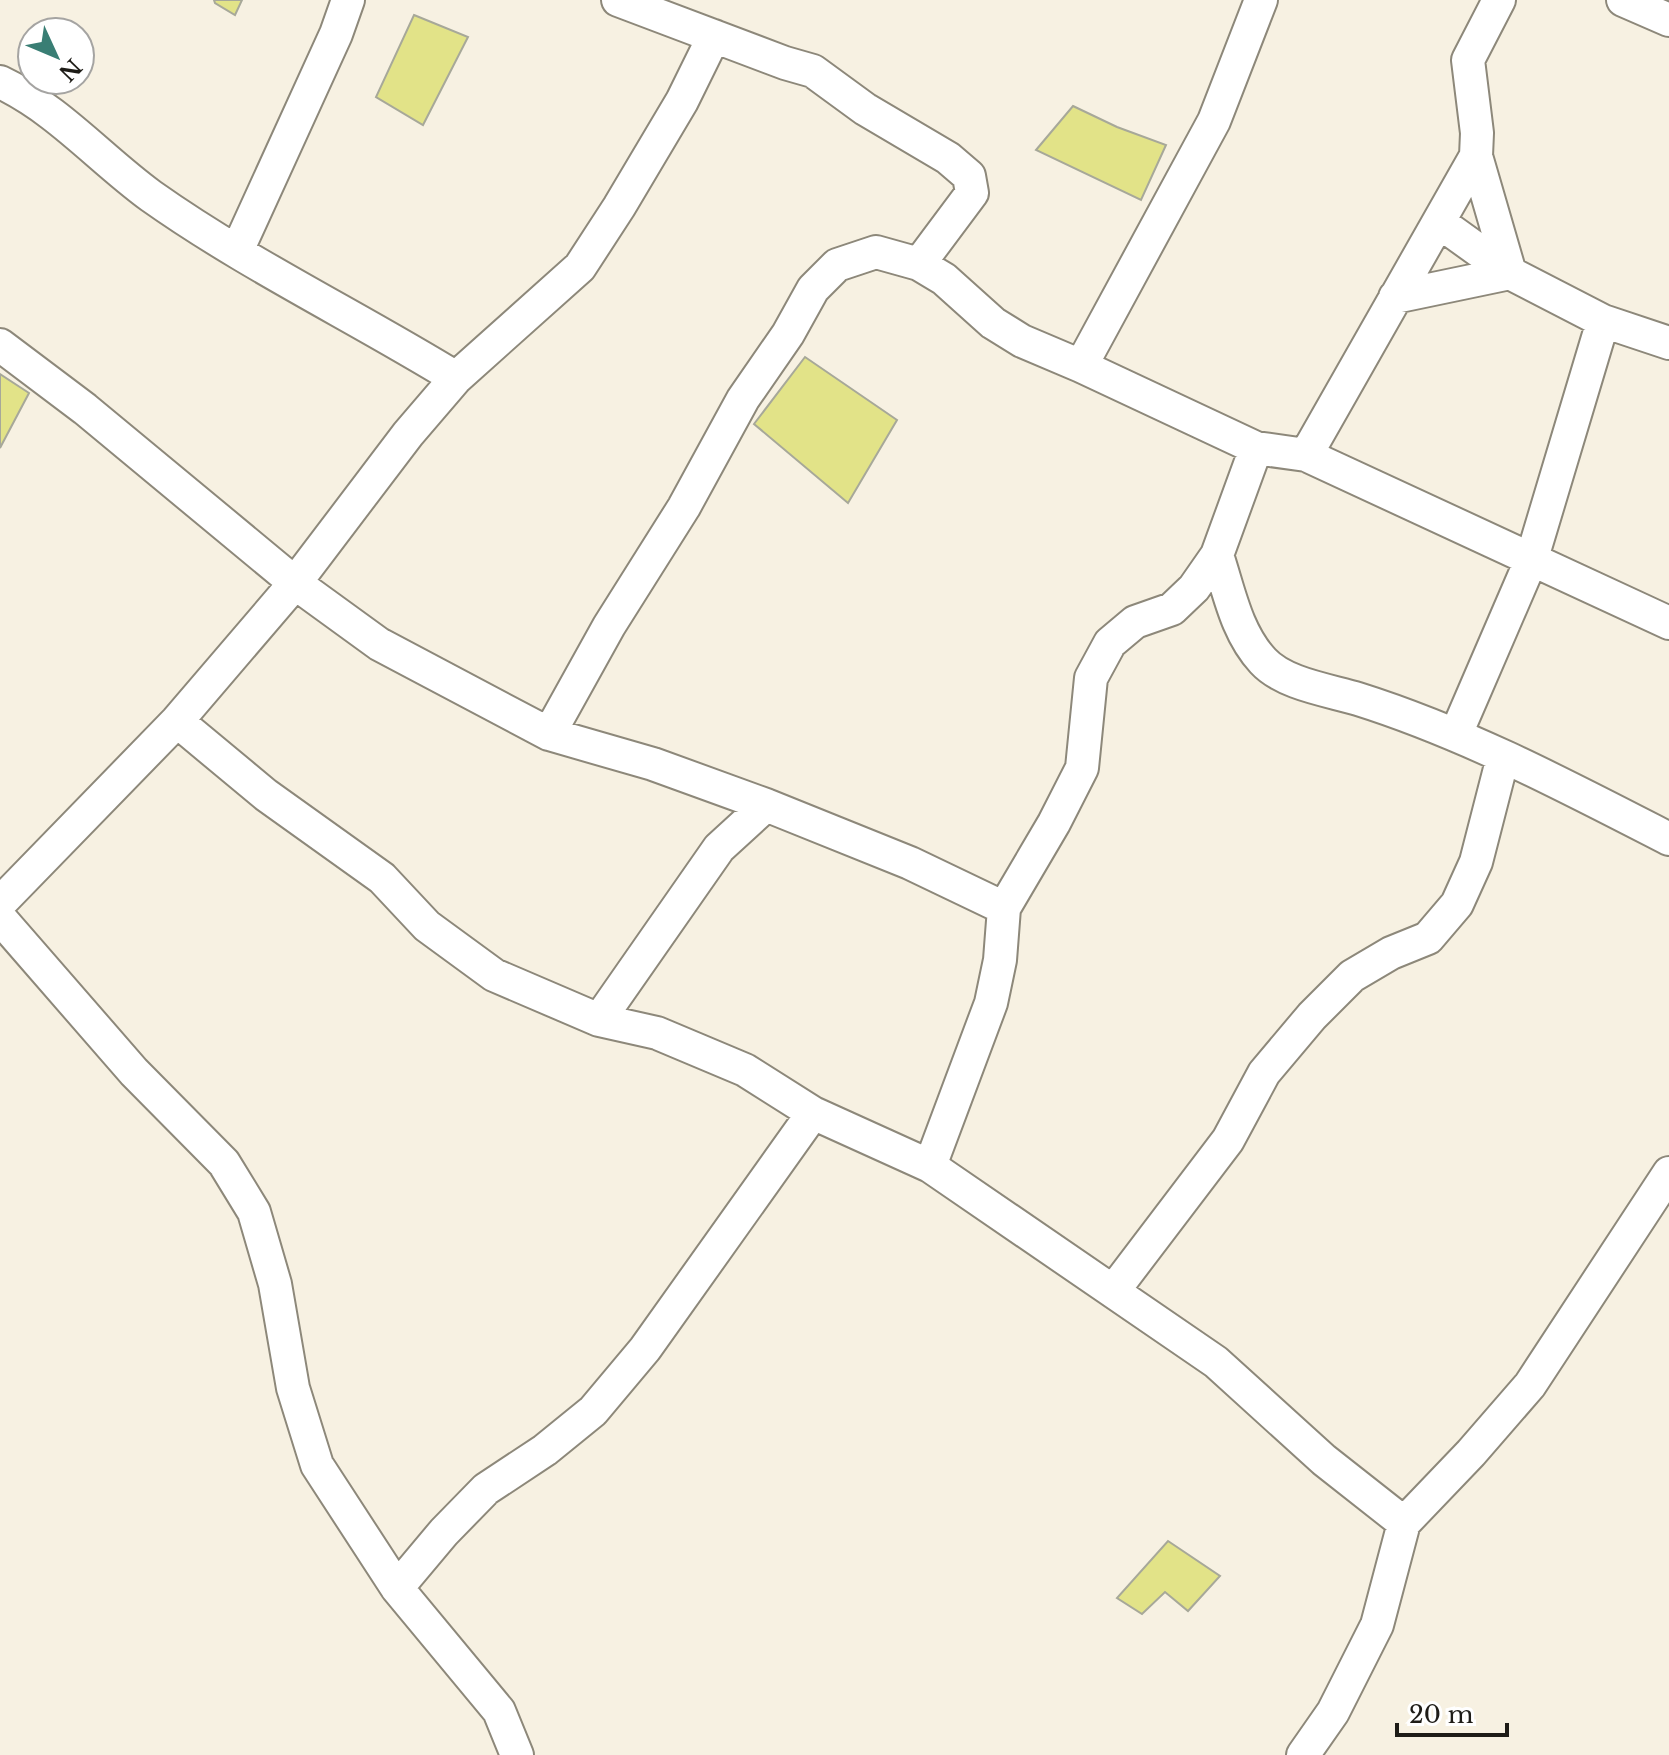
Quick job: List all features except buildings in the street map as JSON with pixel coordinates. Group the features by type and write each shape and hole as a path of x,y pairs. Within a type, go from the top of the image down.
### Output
{"street":[{"path":"237,251 336,34 348,0"},
{"path":"618,0 813,71 865,109 948,158 969,176 972,193 919,264"},
{"path":"1081,366 1214,121 1261,0"},
{"path":"1499,0 1468,60 1477,133 1476,156 1510,273"},
{"path":"1623,0 1669,20"},
{"path":"0,903 177,721 295,583 408,434 456,378 580,267 682,101 714,36"},
{"path":"0,82 21,92 66,123 150,195 237,251 389,336 456,378"},
{"path":"1306,455 1476,156"},
{"path":"1439,222 1510,273 1603,321 1669,343"},
{"path":"549,734 609,626 684,507 743,399 788,334 813,289 837,265 876,252 919,264 944,279 993,323 1022,341 1256,448 1306,455 1669,623"},
{"path":"1395,297 1510,273"},
{"path":"1456,734 1532,558 1603,321"},
{"path":"0,345 85,409 295,583 379,644 549,734 653,764 766,805 910,863 1004,908"},
{"path":"930,1166 991,1003 1000,960 1004,908 1082,768 1091,678 1110,643 1135,622 1172,609 1194,588 1217,555 1256,448"},
{"path":"1217,555 1239,625 1263,662 1290,679 1456,734 1669,839"},
{"path":"177,721 266,795 382,878 427,926 494,975 599,1020 657,1033 745,1070 813,1113 930,1166 1216,1362 1324,1460 1404,1523"},
{"path":"1114,1290 1228,1140 1264,1073 1312,1016 1352,976 1391,953 1428,938 1457,904 1476,862 1503,757"},
{"path":"599,1020 719,848 766,805"},
{"path":"0,918 134,1072 224,1163 254,1212 275,1284 293,1388 317,1465 397,1588 499,1711 517,1755"},
{"path":"397,1588 444,1532 486,1489 545,1450 593,1411 645,1349 813,1113"},
{"path":"1303,1755 1333,1712 1377,1625 1404,1523 1530,1385 1669,1173"}]}
